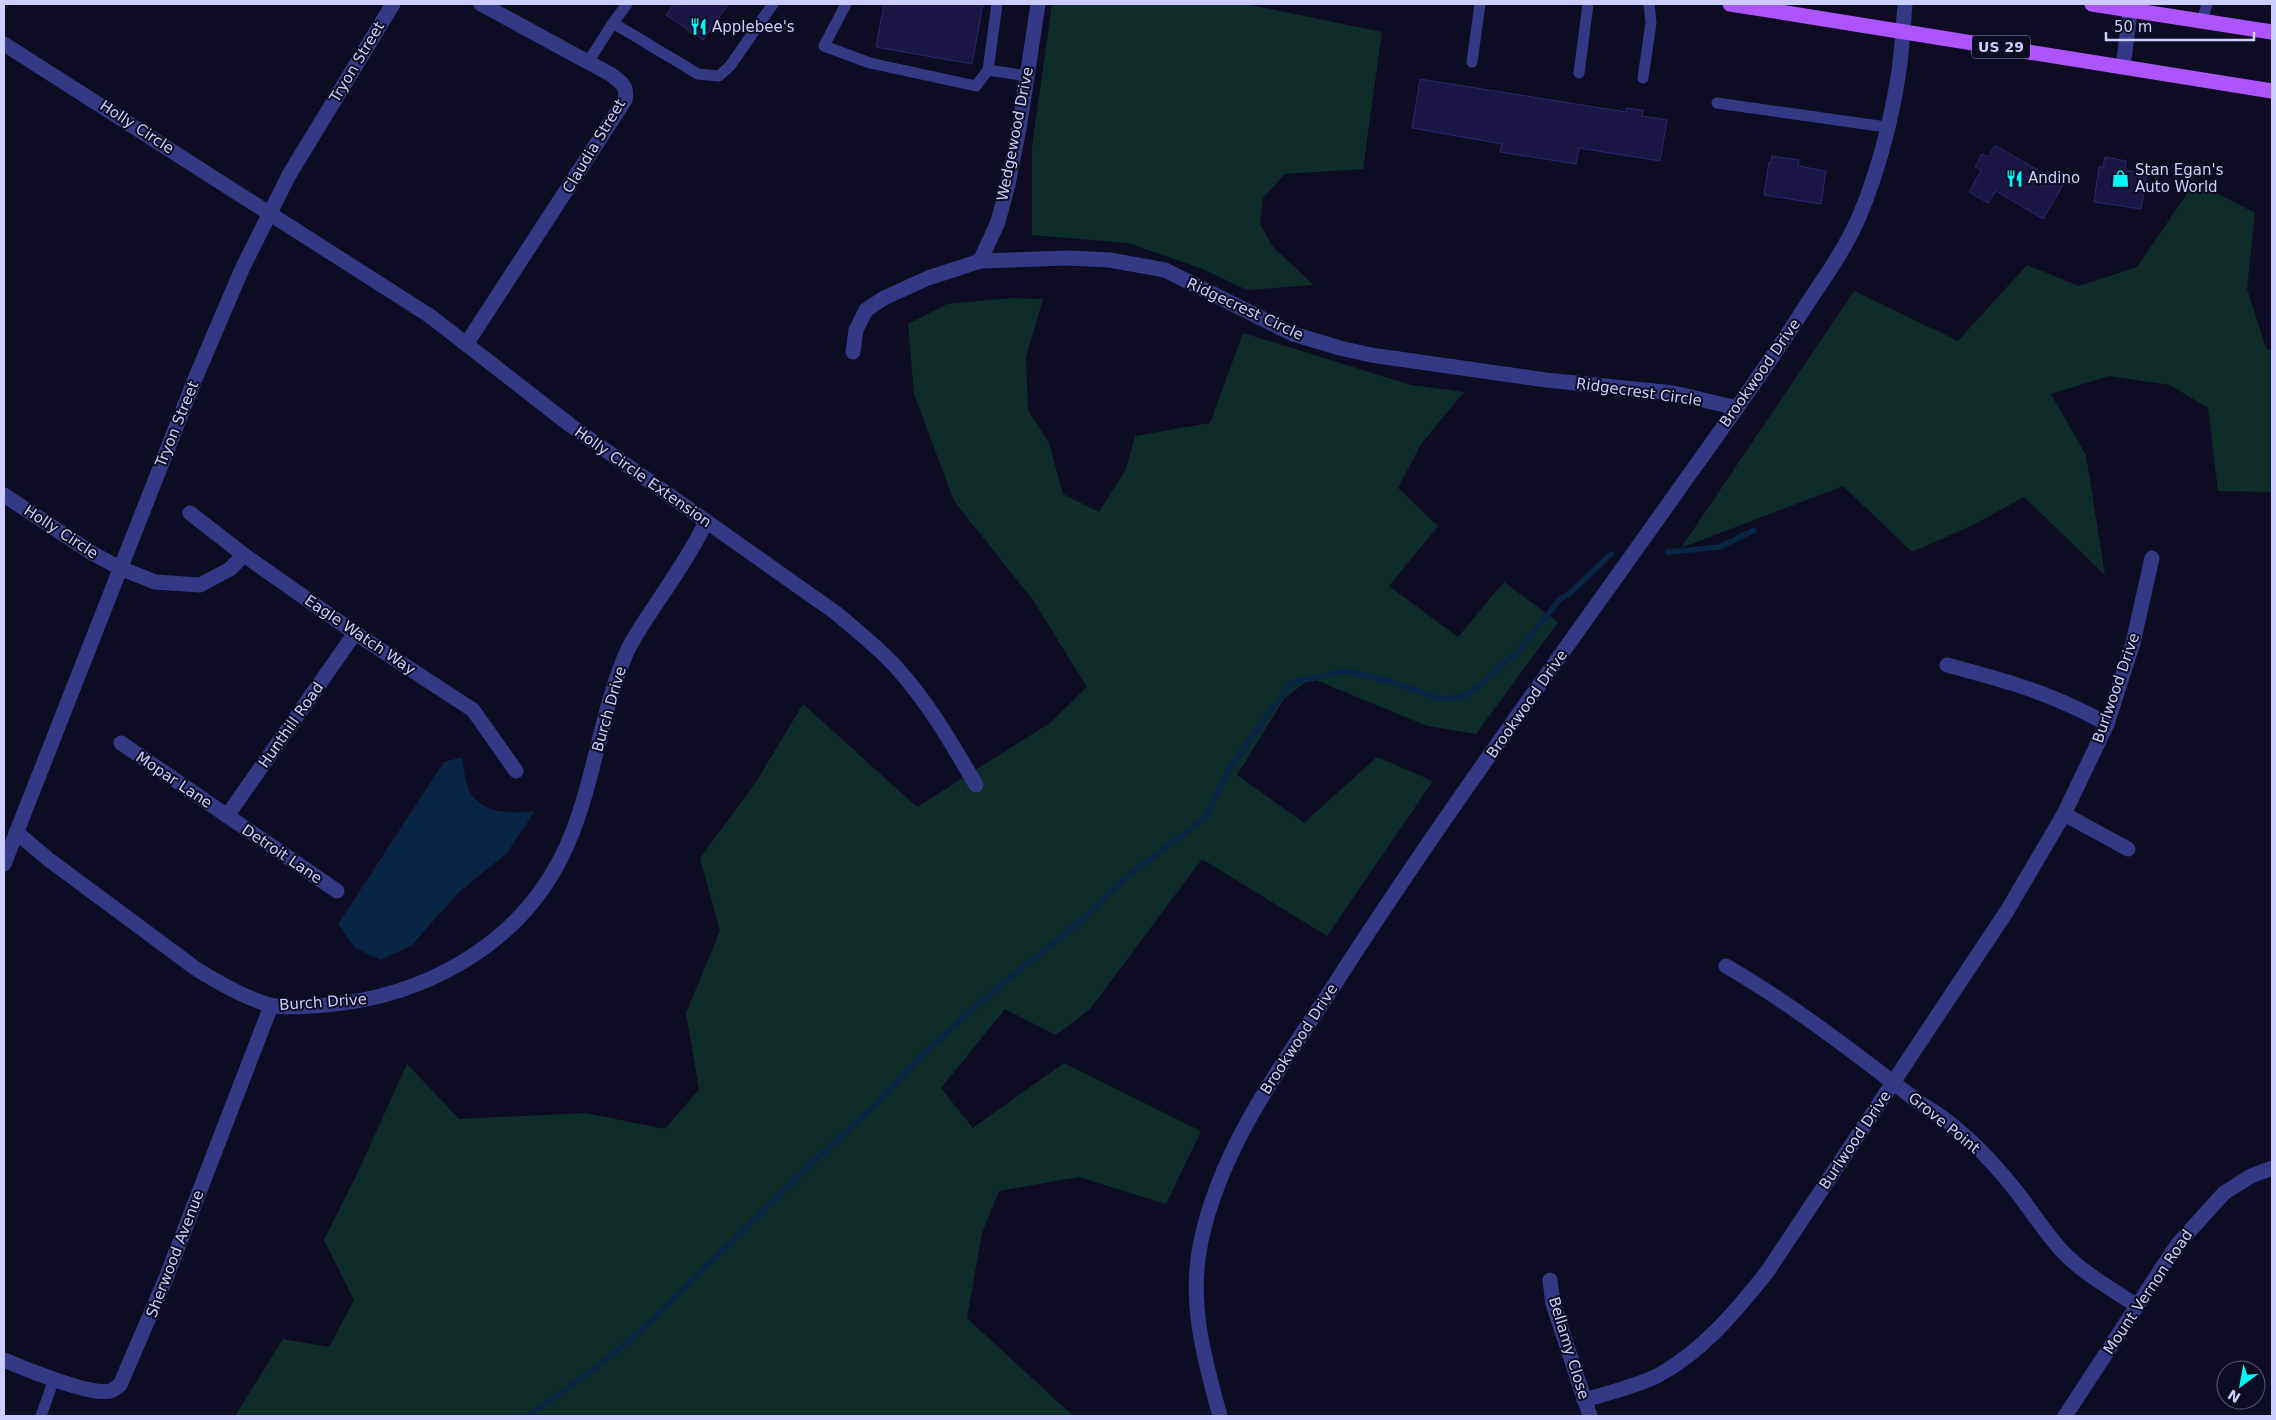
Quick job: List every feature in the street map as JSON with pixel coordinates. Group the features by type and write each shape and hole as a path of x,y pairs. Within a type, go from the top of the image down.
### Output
{"main road":[{"name":"US 29","path":"1730,4 2272,91"},
{"path":"2092,4 2130,7 2272,32"}],"street":[{"name":"Tryon Street","path":"4,864 195,378 242,270 289,175 393,4"},
{"name":"Claudia Street","path":"467,343 624,100 626,91 623,83 588,62 481,4"},
{"name":"Wedgewood Drive","path":"980,261 998,222 1008,184 1038,4"},
{"name":"Brookwood Drive","path":"1220,1416 1197,1322 1196,1269 1201,1238 1212,1201 1244,1127 1428,843 1771,361 1844,248 1871,187 1886,127 1899,74 1905,4"},
{"path":"2123,67 2130,7"},
{"name":"Holly Circle","path":"4,44 270,212"},
{"name":"Holly Circle Extension","path":"270,212 430,316 570,425 836,613 876,647 918,694 947,736 976,785"},
{"name":"Ridgecrest Circle","path":"853,352 856,330 866,310 884,298 928,278 980,261 1069,258 1110,260 1164,270 1292,334 1340,348 1371,355 1546,380 1674,394 1737,408"},
{"name":"Holly Circle","path":"4,495 92,553 120,568 155,582 200,584 230,569 244,555"},
{"name":"Eagle Watch Way","path":"190,513 244,555 355,633 473,710 516,771"},
{"name":"Burch Drive","path":"16,832 48,859 195,968 218,983 272,1006 319,1006 356,1002 385,996 415,986 444,973 471,957 504,932 528,908 550,878 569,839 595,759 616,680 626,654 638,632 692,549 706,522"},
{"name":"Burlwood Drive","path":"1584,1400 1657,1376 1689,1355 1721,1327 1767,1272 2007,911 2064,814 2107,724 2133,643 2152,558"},
{"name":"Hunthill Road","path":"227,816 355,633"},
{"path":"1947,665 2013,682 2048,694 2107,724"},
{"name":"Mopar Lane","path":"121,743 227,816"},
{"path":"2064,814 2128,849"},
{"name":"Detroit Lane","path":"227,816 337,891"},
{"name":"Grove Point","path":"1726,966 1773,994 1934,1111 1994,1165 2070,1259 2137,1306"},
{"name":"Sherwood Avenue","path":"4,1360 54,1379 100,1391 109,1391 120,1386 166,1278 272,1006"},
{"name":"Mount Vernon Road","path":"2066,1416 2177,1245 2210,1206 2224,1193 2251,1176 2272,1168"},
{"name":"Bellamy Close","path":"1550,1280 1553,1304 1590,1416"}],"lane":[{"path":"588,62 627,4"},
{"path":"613,23 698,74 719,76 730,66 773,4"},
{"path":"846,4 824,46 870,63 976,86 988,70 996,4"},
{"path":"1472,62 1480,4"},
{"path":"1579,73 1588,4"},
{"path":"1643,78 1651,23 1649,4"},
{"path":"2202,21 2206,4"},
{"path":"988,70 1027,76"},
{"path":"1717,103 1886,127"},
{"path":"41,1416 54,1379"}],"green space":[{"path":"1052,4 1246,4 1382,32 1363,169 1285,174 1263,198 1260,224 1273,247 1314,285 1247,290 1200,268 1128,243 1032,235 1032,147"},
{"path":"2195,182 2255,213 2247,289 2266,348 2272,351 2272,492 2218,491 2208,408 2170,385 2109,376 2051,394 2086,455 2105,575 2024,497 1973,525 1912,552 1843,486 1681,548 1854,291 1958,341 2027,265 2079,286 2137,267"},
{"path":"1012,298 1043,299 1026,357 1028,410 1049,443 1063,494 1099,512 1126,469 1135,436 1210,423 1243,333 1411,385 1464,392 1421,444 1398,488 1438,526 1389,586 1458,637 1504,582 1558,622 1476,734 1427,726 1311,678 1284,699 1237,775 1304,823 1377,757 1433,781 1327,936 1202,859 1090,1009 1056,1035 1005,1009 941,1088 973,1128 1064,1063 1201,1131 1166,1204 1079,1177 999,1191 982,1233 967,1318 1073,1416 235,1416 283,1339 329,1347 354,1300 324,1240 357,1174 407,1064 459,1119 586,1113 665,1129 699,1089 686,1013 720,931 700,858 756,782 803,704 917,807 1050,723 1087,687 1033,600 954,501 914,394 908,324 947,304"}],"water":[{"path":"462,757 468,788 475,799 482,805 499,811 535,811 507,853 458,893 412,945 381,960 355,948 338,924 444,762"}],"building":[{"name":"Applebee's","path":"674,4 728,4 703,40 666,15"},
{"path":"884,4 983,4 972,64 876,47"},
{"path":"1420,79 1626,112 1627,108 1643,110 1642,116 1667,120 1660,161 1579,148 1576,164 1500,152 1502,144 1412,128"},
{"name":"Andino","path":"1995,145 2063,185 2043,219 1996,191 1988,203 1969,192 1981,170 1975,167 1982,154 1988,157"},
{"path":"1772,156 1799,160 1798,166 1826,171 1821,204 1764,195 1769,162 1771,163"},
{"path":"2105,157 2126,161 2125,170 2147,174 2141,209 2094,202 2099,167 2103,167"}],"waterway":[{"path":"1668,552 1720,547 1754,530"},
{"path":"528,1416 598,1366 640,1331 826,1150 874,1106 926,1051 1002,984 1082,920 1126,877 1205,818 1230,767 1291,683 1346,671 1393,682 1440,699 1463,697 1481,685 1522,647 1560,599 1569,594 1611,554"}],"place":[{"name":"Applebee's","path":"698,27"},
{"name":"Andino","path":"2014,178"},
{"name":"Stan Egan's Auto World","path":"2121,179"}]}
